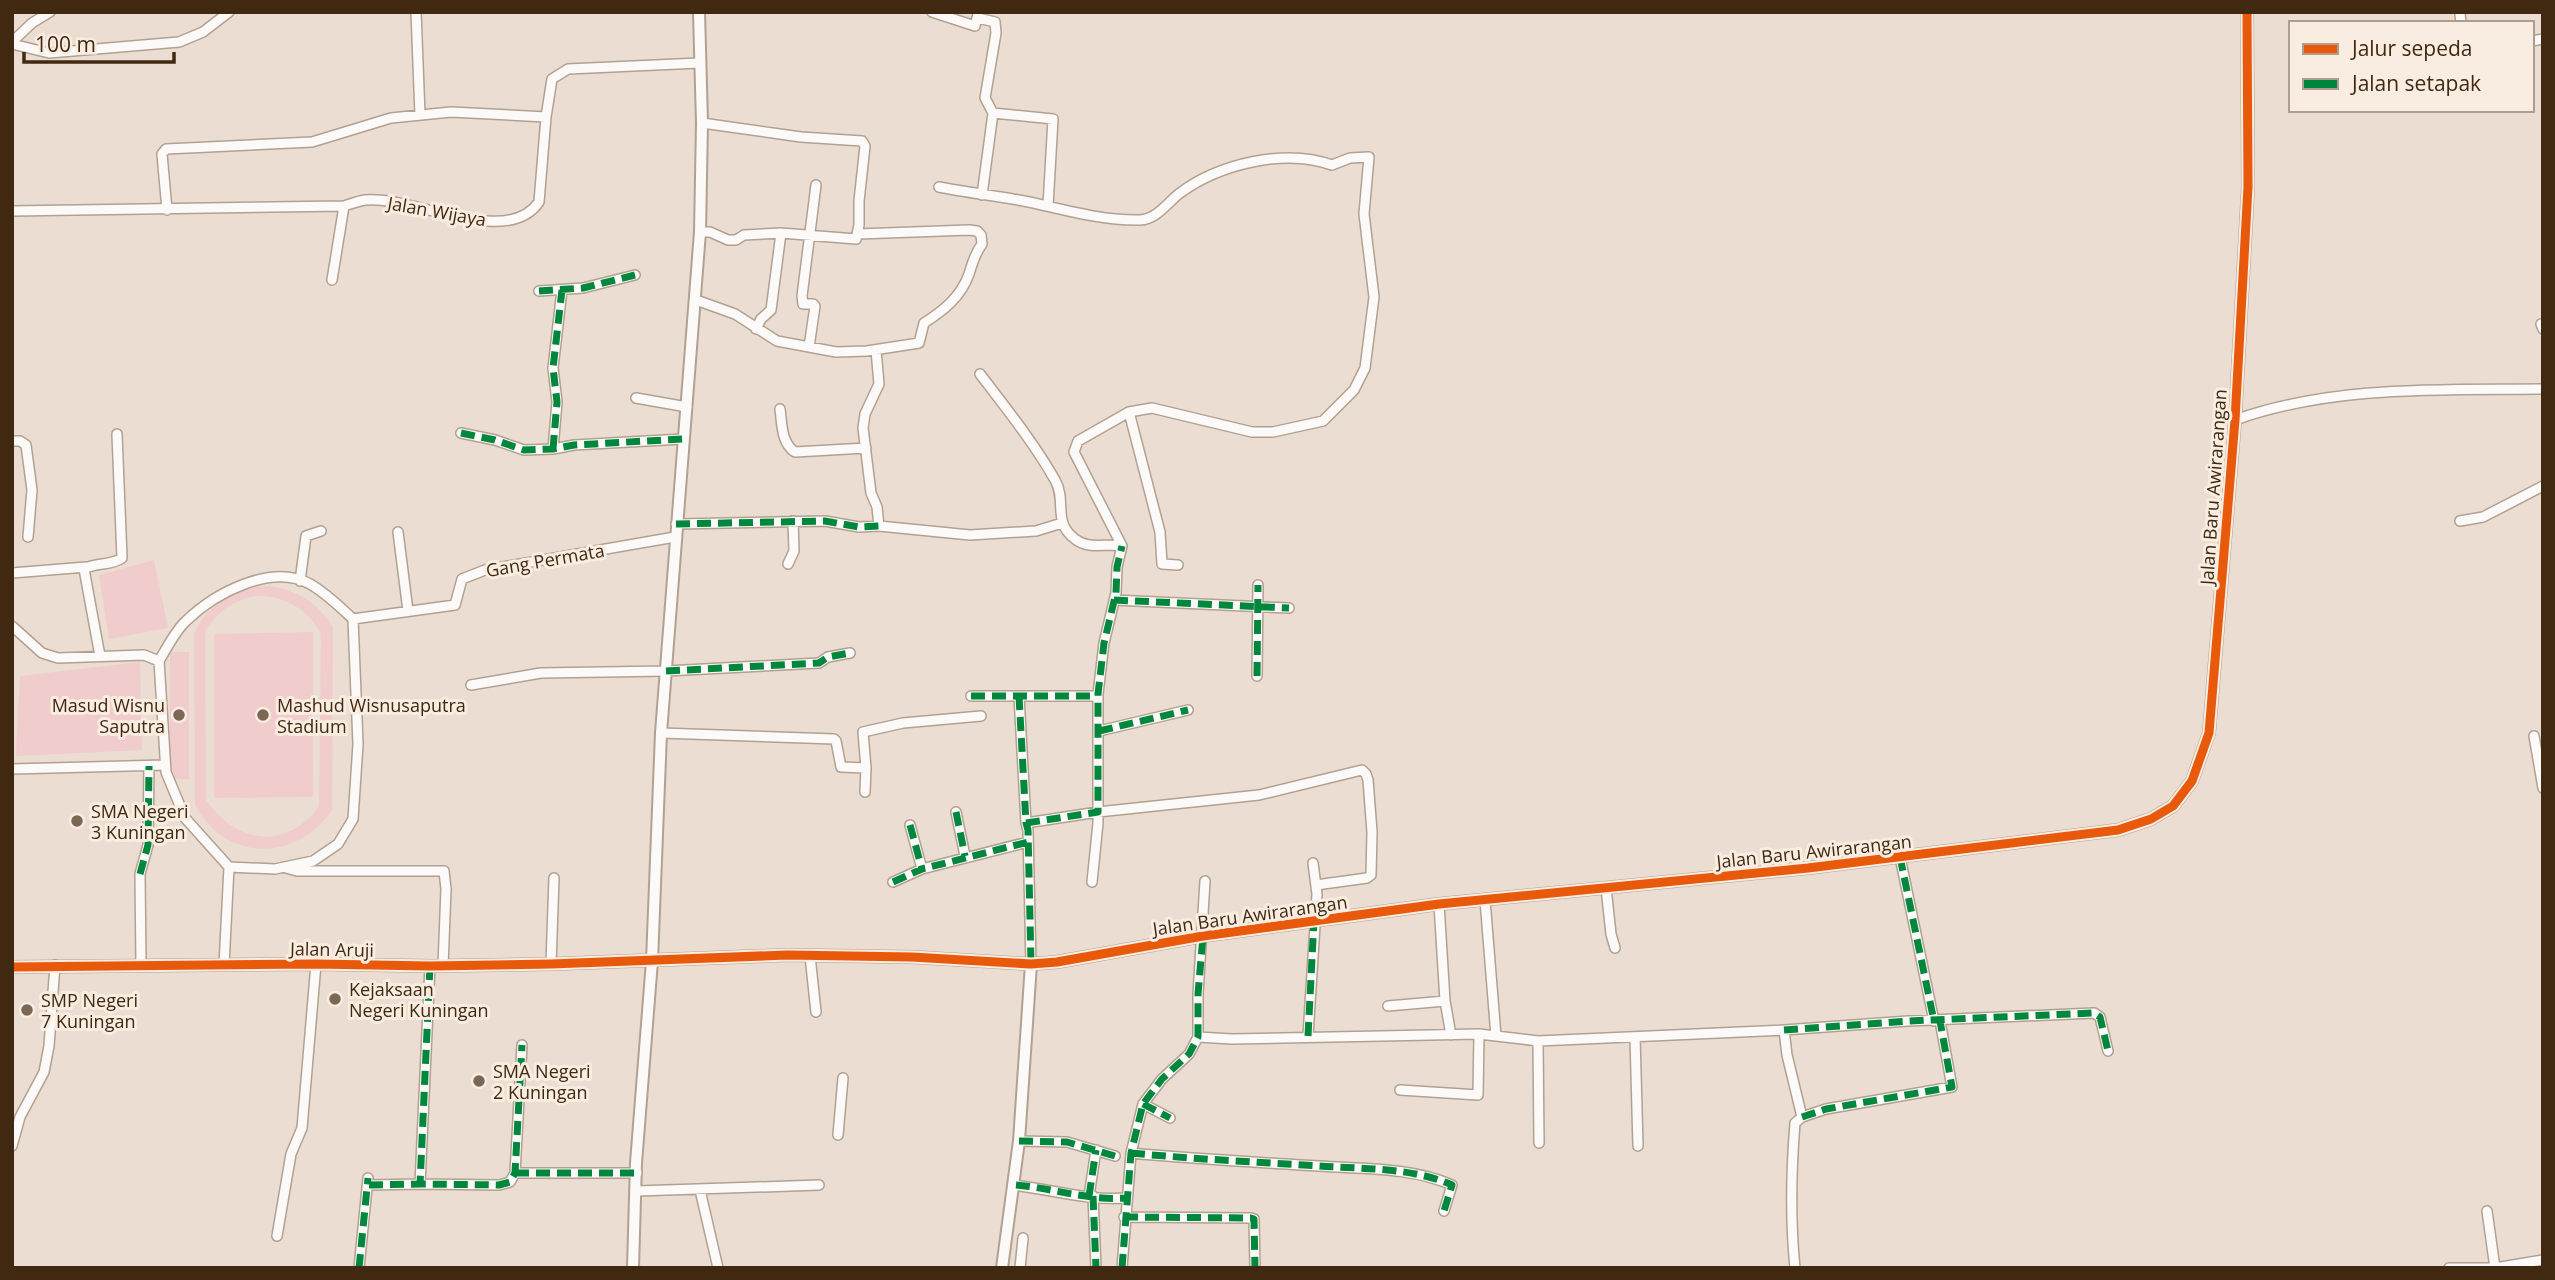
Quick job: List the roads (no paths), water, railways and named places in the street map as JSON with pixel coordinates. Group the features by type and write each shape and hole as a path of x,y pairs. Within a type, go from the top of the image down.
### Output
{"street":[{"path":"50,12 32,23 12,43 49,53 179,43 203,32 229,12"},
{"path":"416,12 420,115"},
{"path":"633,1268 652,961 661,733 700,232 702,123 699,12"},
{"path":"932,12 975,26 978,15 995,22 985,97 993,113 982,195"},
{"name":"Jalan Baru Awirarangan","path":"652,961 810,956 912,957 1031,964 1057,962 1203,936 1439,904 1900,857 2118,830 2151,819 2173,806 2192,781 2209,733 2235,420 2248,187 2247,12"},
{"name":"Jalan Wijaya","path":"12,211 344,206 366,200 390,202 481,220 522,219 532,212 539,202 552,79 568,69 699,63"},
{"path":"167,210 162,153 166,149 312,142 391,118 451,112 546,117"},
{"path":"993,113 1053,119 1048,206"},
{"path":"700,232 710,232 728,240 736,240 744,235 781,233 856,239 865,146 862,141 801,137 702,123"},
{"path":"939,187 1094,216 1141,220 1157,214 1180,193 1199,181 1232,166 1259,160 1317,160 1332,165 1350,158 1370,158 1364,214 1374,298 1365,368 1354,390 1323,421 1273,432 1252,432 1152,408 1129,412 1078,441 1074,446 1074,452 1118,545 1114,600 1104,643 1098,694 1098,812 1093,882"},
{"path":"809,347 815,306 803,304 802,296 817,185"},
{"path":"332,280 344,206"},
{"path":"696,300 735,314 777,341 836,352 876,350 919,343 924,323 937,316 962,289 973,255 982,244 981,236 977,231 969,230 858,234"},
{"path":"756,329 761,319 771,310 781,233"},
{"path":"539,291 562,290 635,275"},
{"path":"553,449 557,402 553,368 562,290"},
{"path":"876,350 878,384 865,414 863,428 871,493 877,507 879,526"},
{"path":"979,374 1015,419 1056,482 1061,500 1062,523 1072,537 1082,544 1118,545"},
{"path":"2235,420 2267,409 2372,392 2543,389"},
{"path":"636,398 687,407"},
{"path":"780,409 785,441 794,452 866,448"},
{"path":"1129,412 1160,532 1163,564 1178,565"},
{"path":"461,433 524,450 553,449 574,444 683,439"},
{"path":"12,573 86,567 122,558 117,434"},
{"path":"12,441 20,440 26,445 32,490 28,537"},
{"path":"2460,521 2483,517 2543,486"},
{"path":"788,564 794,551 793,521"},
{"path":"676,524 825,521 859,527 879,526 970,536 1036,531 1062,523"},
{"path":"300,581 305,538 311,532 321,531"},
{"path":"398,532 408,611"},
{"name":"Gang Permata","path":"353,619 455,605 462,579 485,570 675,537"},
{"path":"86,567 100,656"},
{"path":"224,965 229,867 185,818 166,772 159,662 184,622 243,582 278,578 300,581 309,584 353,619 358,744 353,819 338,844 313,861 275,869 229,867"},
{"path":"1257,676 1258,585"},
{"path":"1114,600 1289,608"},
{"path":"12,626 42,653 58,658 144,655 159,662"},
{"path":"471,685 541,673 666,671 819,663 828,657 850,653"},
{"path":"971,696 1093,696"},
{"path":"1012,1262 1014,1185 1023,1141 1031,964 1028,842 1019,696"},
{"path":"1099,731 1188,710"},
{"path":"865,792 863,732 903,723 981,716"},
{"path":"661,733 834,739 841,767 866,768"},
{"path":"2534,736 2543,788"},
{"path":"12,769 165,765"},
{"path":"141,965 140,874 148,845 149,766"},
{"path":"1026,823 1086,816 1098,812 1259,795 1362,771 1368,780 1372,832 1371,875 1367,878 1316,886"},
{"path":"956,813 965,856"},
{"path":"910,825 922,869"},
{"path":"894,882 922,869 965,856 1028,842"},
{"path":"1795,1268 1791,1230 1795,1123 1802,1117 1826,1109 1950,1088 1952,1084 1900,857"},
{"path":"1308,1036 1316,886 1313,863"},
{"path":"284,867 297,871 443,871 446,889 443,966"},
{"path":"551,964 554,878"},
{"path":"1122,1268 1131,1153 1143,1104 1162,1079 1189,1054 1198,1037 1205,881"},
{"path":"1606,888 1615,948"},
{"path":"1485,900 1496,1036"},
{"path":"1439,904 1445,1001 1451,1035"},
{"path":"810,956 816,1012"},
{"name":"Jalan Aruji","path":"12,967 316,964 443,966 652,961"},
{"path":"277,1236 291,1154 302,1128 316,964"},
{"path":"12,1146 20,1117 44,1072 49,1046 55,965"},
{"path":"420,1185 430,966"},
{"path":"1388,1006 1445,1001"},
{"path":"1198,1037 1232,1039 1479,1034 1538,1041 2097,1014 2108,1051"},
{"path":"1784,1030 1787,1055 1802,1117"},
{"path":"1399,1090 1478,1095 1479,1034"},
{"path":"1635,1037 1638,1146"},
{"path":"1538,1041 1539,1143"},
{"path":"359,1268 368,1182 420,1185 499,1185 510,1182 515,1173 522,1045"},
{"path":"838,1135 843,1078"},
{"path":"1143,1104 1170,1118"},
{"path":"1023,1141 1067,1142 1115,1156"},
{"path":"1096,1150 1091,1196 1096,1268"},
{"path":"1131,1153 1239,1162 1368,1168 1413,1174 1451,1185 1444,1211"},
{"path":"515,1173 637,1173"},
{"path":"637,1191 819,1185"},
{"path":"1014,1185 1055,1193 1126,1198"},
{"path":"700,1190 718,1268"},
{"path":"2487,1211 2495,1268"},
{"path":"1124,1217 1254,1219 1255,1268"},
{"path":"1012,1262 1023,1238"},
{"path":"2449,1268 2495,1268 2543,1259"}],"place":[{"name":"Masud Wisnu Saputra","path":"179,715"},
{"name":"Mashud Wisnusaputra Stadium","path":"263,715"},
{"name":"SMA Negeri 3 Kuningan","path":"77,821"},
{"name":"Kejaksaan Negeri Kuningan","path":"335,999"},
{"name":"SMP Negeri 7 Kuningan","path":"27,1010"},
{"name":"SMA Negeri 2 Kuningan","path":"479,1081"}]}
